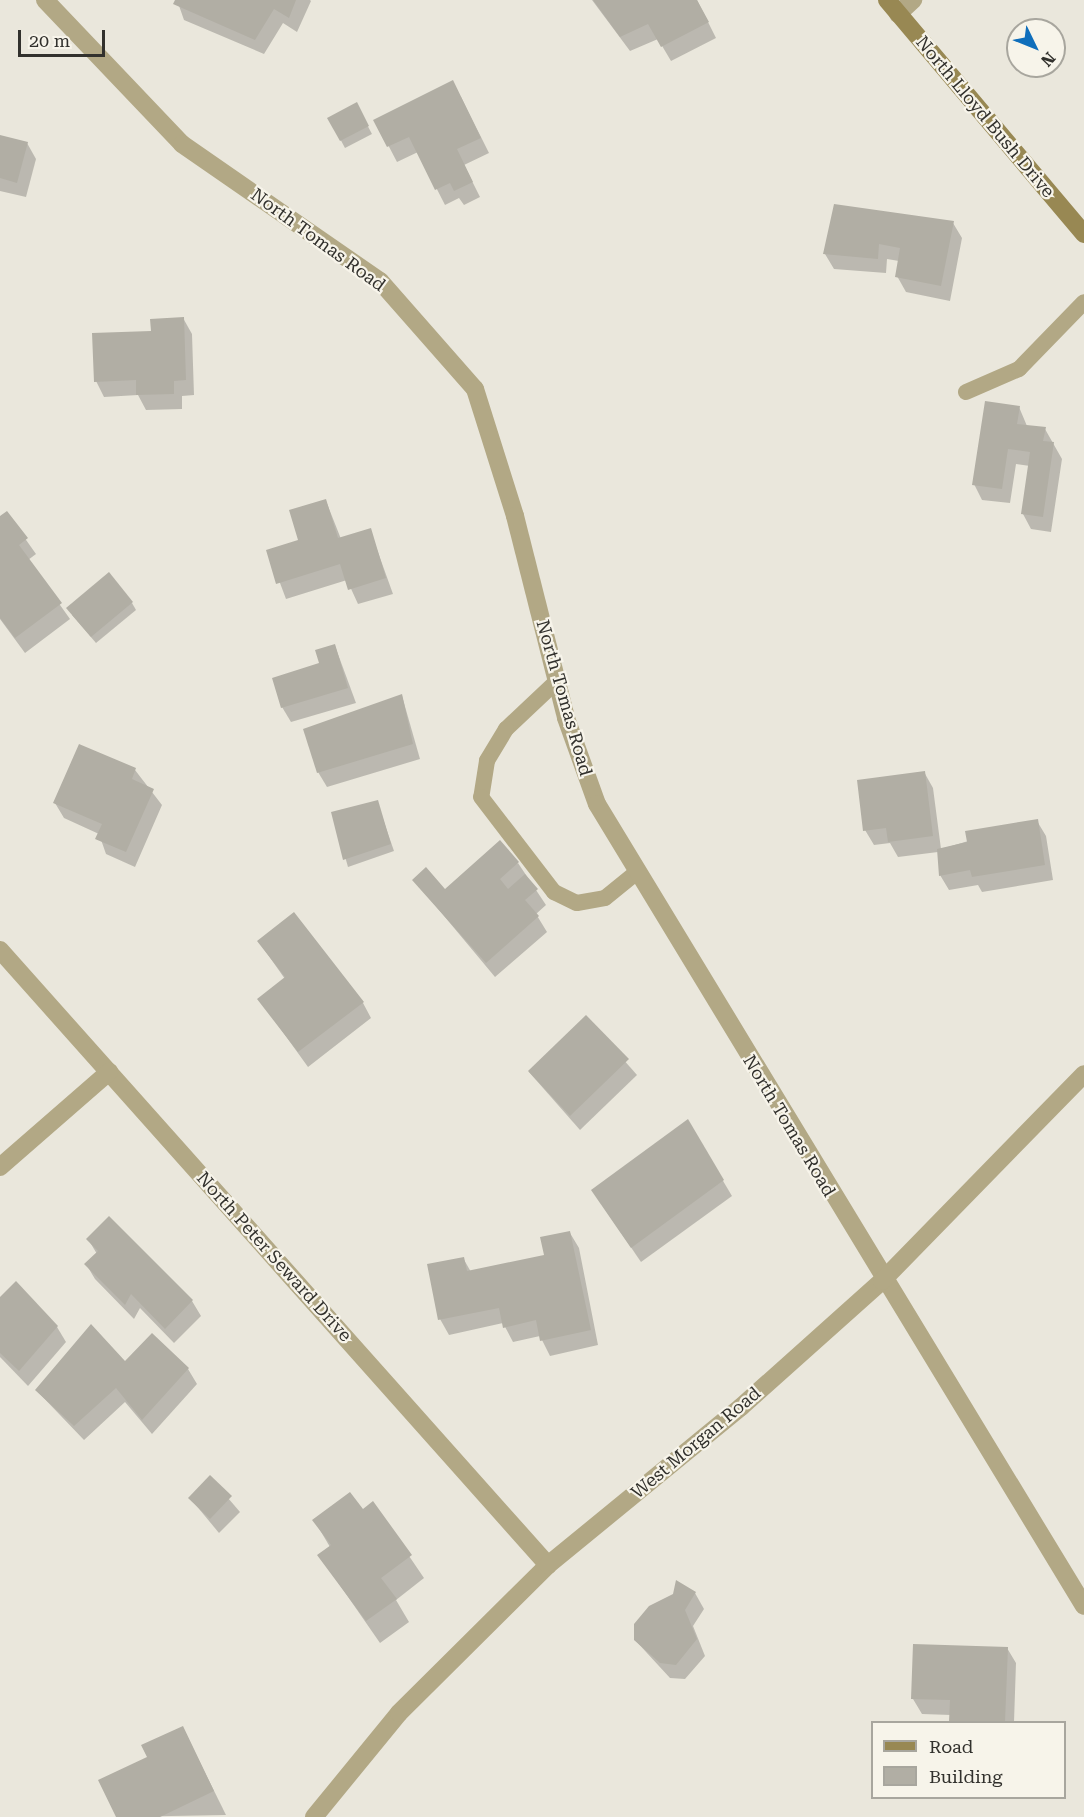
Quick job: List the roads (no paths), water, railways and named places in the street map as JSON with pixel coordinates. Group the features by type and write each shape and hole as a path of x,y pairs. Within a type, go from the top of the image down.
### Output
{"street":[{"name":"North Tomas Road","path":"45,0 182,144 380,281 476,389 557,681 597,804 636,873 882,1281 1084,1606"},
{"path":"893,7 912,0"},
{"name":"North Lloyd Bush Drive","path":"893,7 1084,234"},
{"name":"North Peter Seward Drive","path":"0,950 548,1565"},
{"path":"0,1167 109,1072"},
{"name":"West Morgan Road","path":"314,1817 399,1713 548,1565 741,1407 882,1281 1084,1074"}],"lane":[{"path":"966,392 1018,369 1084,302"},
{"path":"557,681 506,729 487,761 481,797 554,892 577,903 605,898 636,873"}]}
